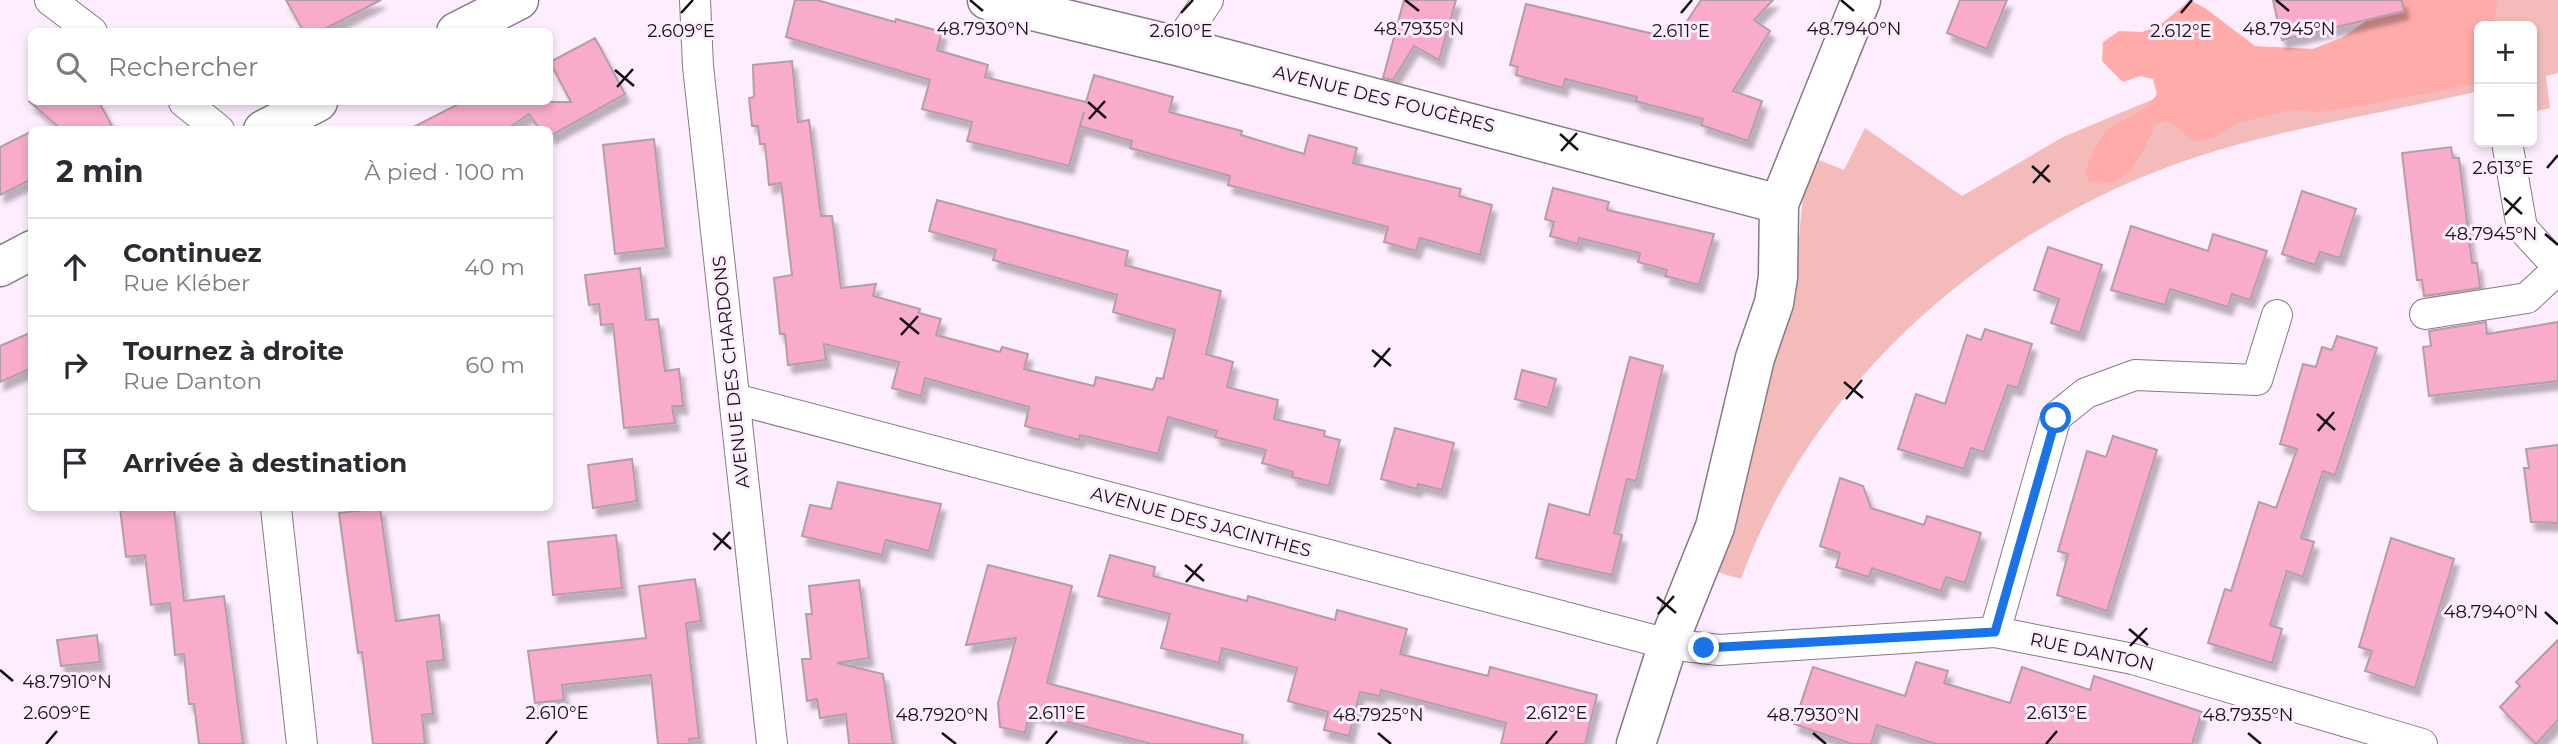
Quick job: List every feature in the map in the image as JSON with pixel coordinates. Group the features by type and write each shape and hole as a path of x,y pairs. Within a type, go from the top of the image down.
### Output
{"street":[{"path":"50,0 87,28"},
{"path":"464,28 519,0"},
{"name":"AVENUE DES CHARDONS","path":"695,0 698,66 772,744"},
{"name":"AVENUE DES FOUGÈRES","path":"987,0 1177,46 1779,204"},
{"path":"1177,46 1208,0"},
{"path":"1636,744 1668,644 1715,527 1752,371 1774,303 1778,276 1779,204 1861,0"},
{"path":"188,105 214,126"},
{"path":"270,126 312,105"},
{"path":"2425,314 2527,298 2558,268 2522,229 2508,147"},
{"path":"0,267 28,252"},
{"path":"1995,632 2056,418 2086,393 2136,375 2257,380 2277,315"},
{"name":"AVENUE DES JACINTHES","path":"735,399 1668,644"},
{"path":"276,511 302,744"},
{"name":"RUE DANTON","path":"1668,644 1719,650 1995,632 2133,659 2422,744"}],"shaded area":[{"path":"2190,0 2205,8 2255,46 2313,49 2343,37 2366,21 2371,0 2498,0 2494,21 2474,21 2474,85 2319,112 2288,110 2235,124 2216,136 2193,142 2168,120 2155,124 2139,158 2124,176 2114,181 2089,182 2085,172 2101,138 2109,129 2147,106 2157,94 2153,79 2140,76 2123,82 2102,61 2103,42 2119,31 2142,32 2159,26"},
{"path":"2421,0 2558,0 2558,73 2546,76 2550,108 2537,111 2537,21 2474,21 2474,92 2335,121 2196,157 2122,186 2051,222 1983,266 1921,317 1864,374 1815,437 1773,506 1741,579 1717,572 1795,279 1803,196 1816,159 1844,170 1865,128 1962,196 2063,137 2168,93 2427,30"}],"building":[{"path":"286,0 381,0 327,28 302,28"},
{"path":"795,0 817,0 942,32 937,50 988,65 985,77 1086,102 1094,75 1173,97 1169,112 1242,131 1241,135 1304,154 1309,135 1357,148 1353,163 1461,189 1459,196 1492,205 1480,255 1420,238 1416,251 1384,242 1388,227 1228,185 1230,176 1130,148 1132,141 1080,126 1069,166 967,141 972,122 922,109 930,80 786,37"},
{"path":"1404,0 1456,0 1439,60 1414,46 1393,80 1383,78"},
{"path":"1701,0 1773,0 1754,20 1770,31 1733,91 1762,101 1748,141 1701,125 1703,119 1635,101 1637,97 1565,79 1563,88 1516,75 1518,67 1510,65 1526,4 1675,39"},
{"path":"1960,0 2007,0 1987,49 1947,33"},
{"path":"2273,0 2402,0 2404,11 2282,40"},
{"path":"595,38 625,94 553,134 553,126 537,126 529,114 512,126 416,126 456,105 553,105 553,102 571,102 553,68 553,60"},
{"path":"792,61 798,122 809,120 821,216 832,216 841,288 876,284 873,296 920,309 919,313 941,319 936,335 1000,352 1002,347 1028,354 1024,369 1094,386 1096,377 1153,390 1157,378 1163,379 1175,330 1113,312 1117,295 993,260 996,250 929,231 937,200 1128,251 1125,265 1221,291 1206,354 1233,362 1227,387 1278,400 1274,419 1325,431 1324,436 1340,440 1329,486 1292,477 1293,472 1262,463 1266,450 1215,437 1217,431 1168,417 1158,454 1080,435 1079,440 1025,426 1029,407 925,378 921,396 892,388 899,362 824,344 826,360 788,365 785,334 780,334 774,278 792,275 781,183 769,185 765,144 760,144 758,126 752,126 749,98 754,97 753,65"},
{"path":"33,105 101,105 112,126 57,126"},
{"path":"28,133 28,181 0,195 0,147"},
{"path":"654,139 666,248 615,254 603,145"},
{"path":"2451,147 2453,158 2459,158 2472,263 2477,263 2480,288 2424,296 2422,280 2417,280 2402,153"},
{"path":"1553,188 1609,202 1607,210 1714,234 1699,285 1665,276 1667,270 1638,262 1640,253 1579,238 1578,244 1550,236 1554,222 1545,219"},
{"path":"2302,191 2356,209 2340,258 2320,252 2315,265 2282,254"},
{"path":"2131,226 2208,251 2213,234 2267,251 2250,300 2232,294 2228,307 2170,289 2165,305 2111,290"},
{"path":"2048,247 2102,265 2080,333 2051,323 2059,299 2034,290"},
{"path":"640,268 646,320 658,319 665,371 679,369 683,406 672,406 675,423 624,428 613,324 601,325 599,304 589,305 585,275"},
{"path":"2486,322 2487,334 2558,322 2558,381 2429,396 2423,347 2431,346 2429,331"},
{"path":"1985,329 2032,344 2018,388 2008,385 1984,452 1971,448 1964,469 1898,449 1916,394 1945,404 1967,335 1981,340"},
{"path":"28,334 28,370 0,382 0,346"},
{"path":"2337,336 2377,348 2335,475 2323,471 2301,538 2314,542 2303,577 2287,571 2270,625 2282,629 2272,663 2208,643 2225,589 2231,591 2259,502 2276,508 2297,449 2280,444 2303,364 2316,367 2322,347 2332,350"},
{"path":"1630,357 1663,366 1636,481 1627,479 1614,533 1622,535 1612,575 1536,558 1549,504 1589,515"},
{"path":"1522,370 1556,379 1548,408 1515,399"},
{"path":"1395,428 1454,443 1442,490 1418,484 1417,489 1381,479"},
{"path":"2113,436 2157,450 2107,611 2057,595 2068,554 2058,551 2087,451 2106,457"},
{"path":"2558,445 2558,523 2531,522 2524,468 2529,468 2526,449"},
{"path":"632,459 637,501 593,508 588,465"},
{"path":"1840,478 1863,486 1871,508 1924,525 1927,516 1981,533 1965,583 1946,577 1941,591 1872,568 1869,577 1836,567 1840,553 1820,546"},
{"path":"838,482 941,504 929,551 886,540 882,555 802,536 810,505 831,509"},
{"path":"120,511 174,511 184,601 224,596 243,744 199,744 194,704 189,704 184,654 175,655 170,603 151,605 145,555 126,557"},
{"path":"380,511 396,621 439,615 444,660 427,662 433,714 422,715 425,744 373,744 362,652 358,653 339,513"},
{"path":"616,535 622,588 553,595 548,542"},
{"path":"2391,538 2454,559 2415,688 2365,671 2372,651 2359,647"},
{"path":"1110,555 1155,567 1153,576 1247,601 1248,596 1335,620 1337,610 1407,629 1400,654 1488,676 1490,667 1597,695 1585,744 1501,744 1506,723 1381,690 1380,696 1360,692 1349,736 1324,730 1328,712 1288,701 1297,668 1222,648 1219,663 1161,648 1170,614 1098,596"},
{"path":"988,565 1072,586 1047,683 1243,735 1242,744 1151,744 1030,712 1025,733 1000,727 998,703 1016,638 966,645"},
{"path":"695,579 701,621 686,623 699,738 689,739 690,744 658,744 651,675 562,685 564,700 535,703 528,651 646,638 639,586"},
{"path":"859,580 869,658 837,663 883,674 893,744 849,744 846,714 820,718 817,699 807,701 802,659 811,659 806,614 812,614 809,586"},
{"path":"97,635 100,662 61,666 57,640"},
{"path":"2558,640 2558,720 2536,744 2500,707 2520,686 2516,682"},
{"path":"1916,662 1948,671 1944,683 2010,703 2022,667 2090,690 2094,676 2202,712 2192,744 1936,744 1877,725 1871,744 1852,744 1794,724 1813,667 1905,696"}],"route":[{"path":"1704,648 1719,650 1995,632 2056,418"}]}
